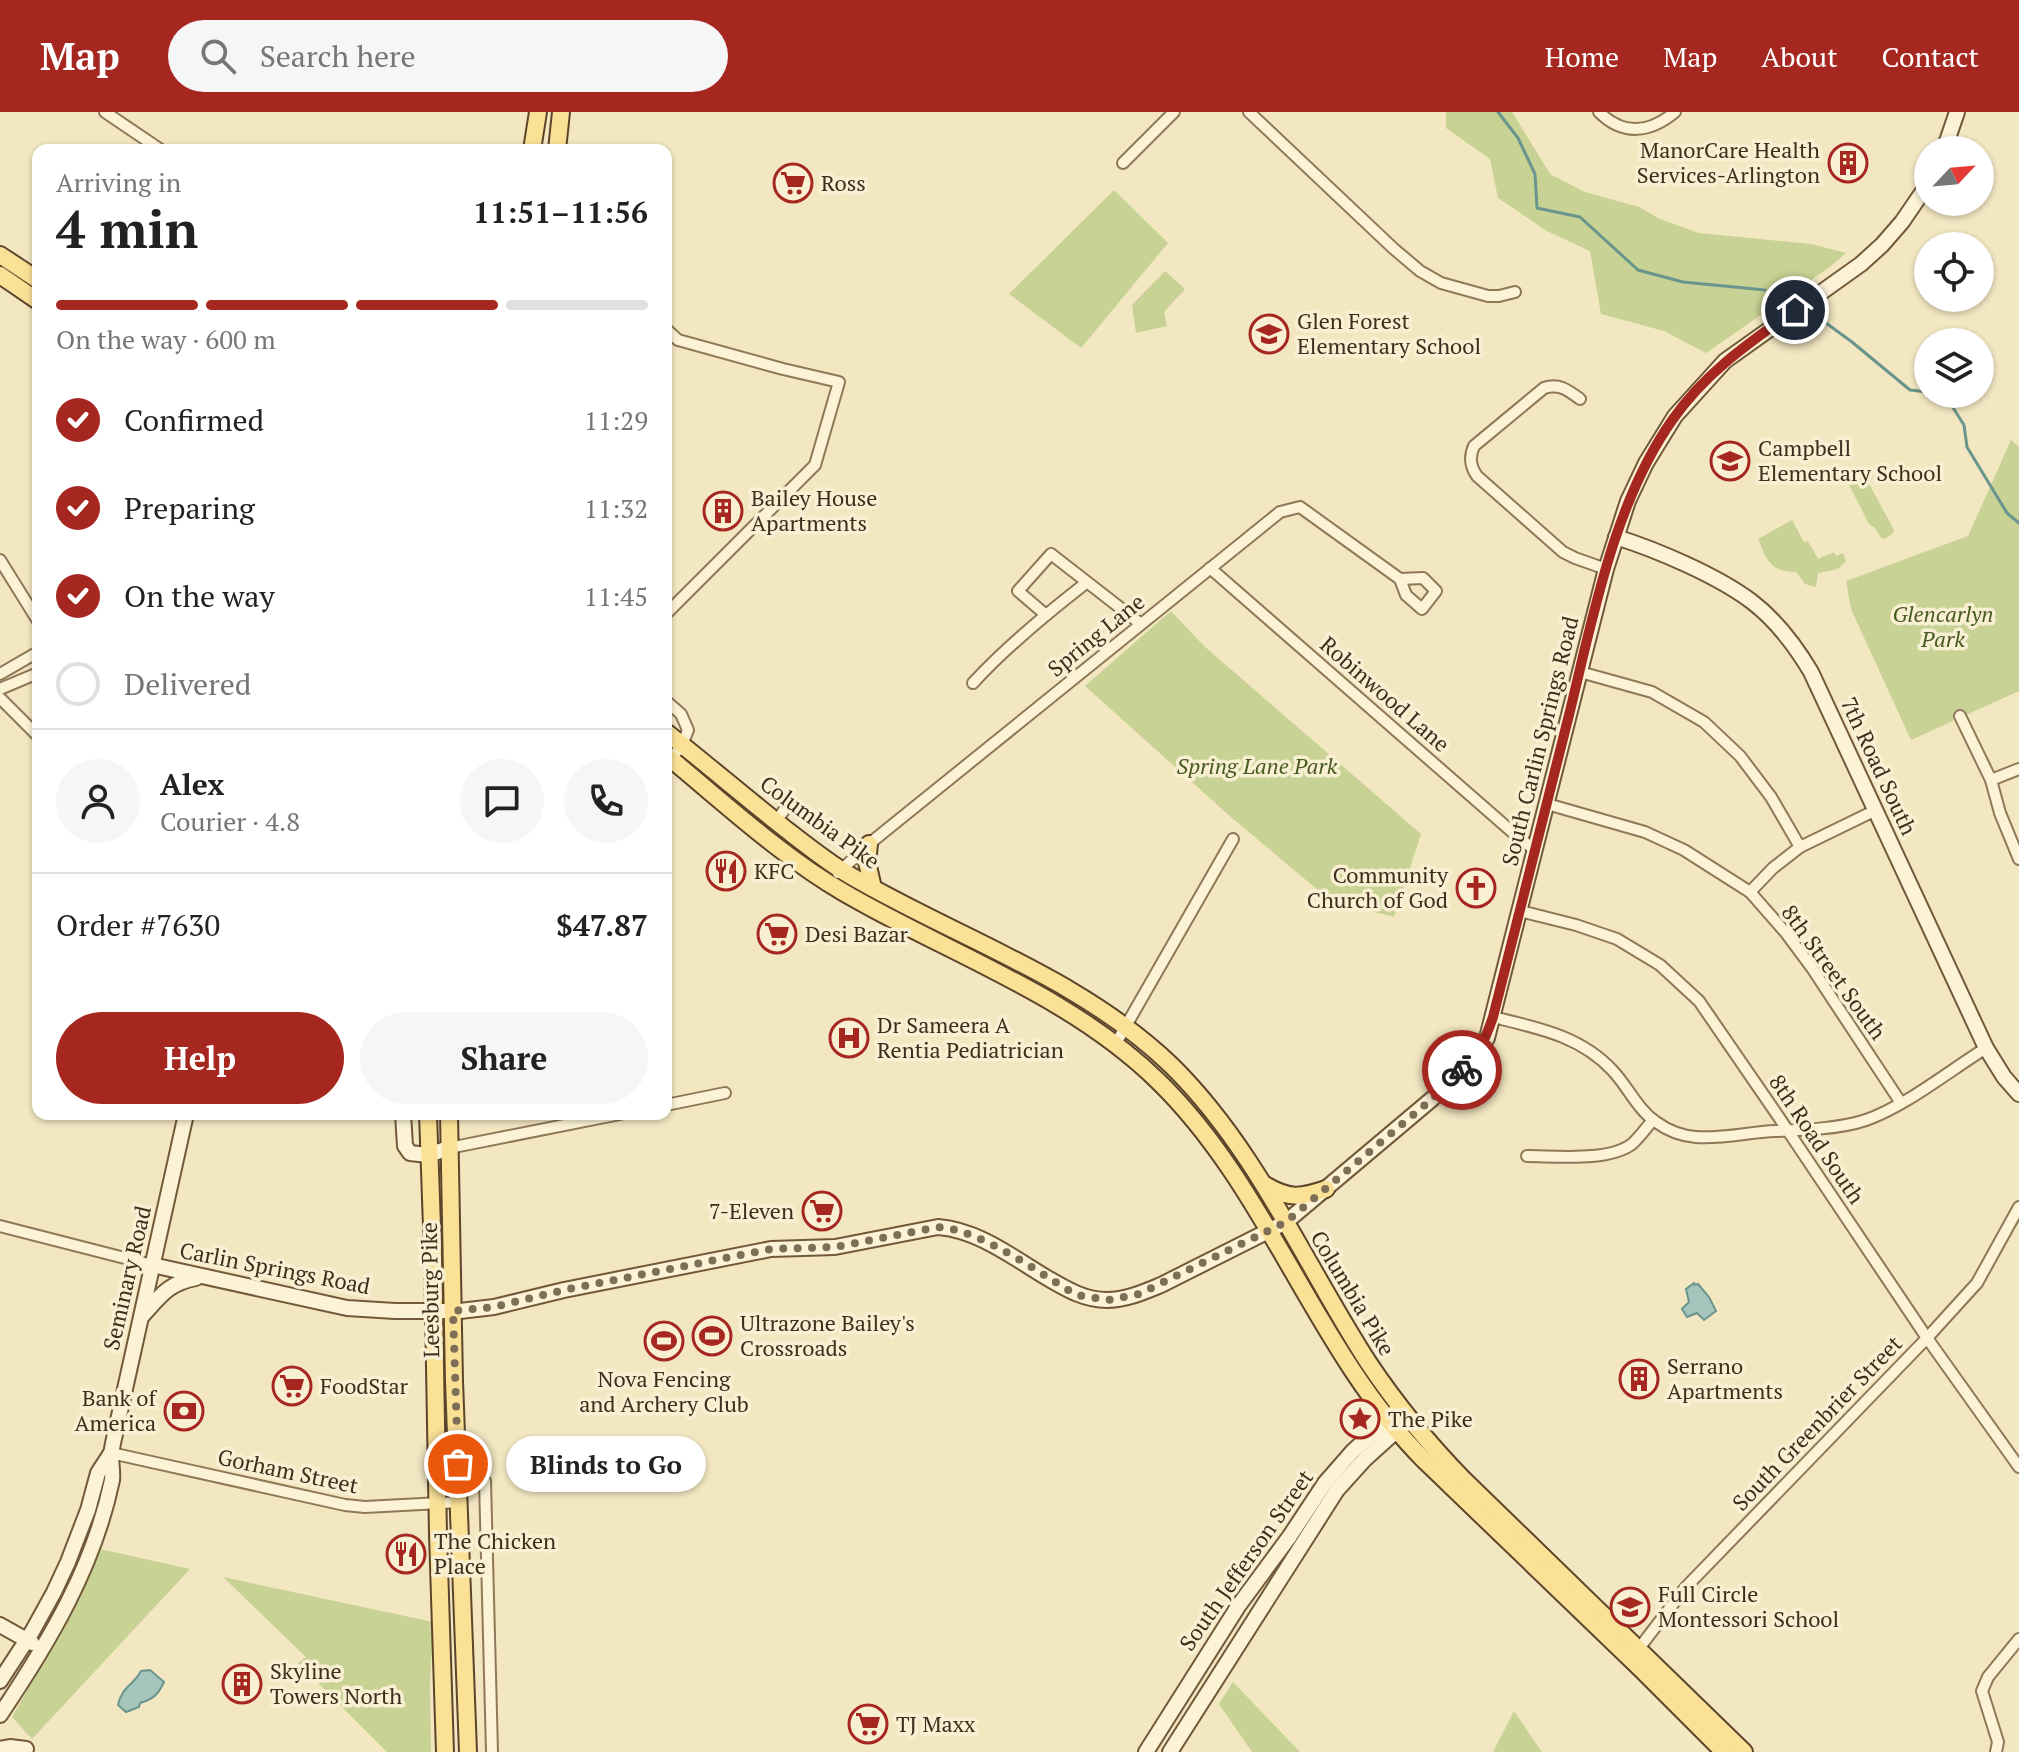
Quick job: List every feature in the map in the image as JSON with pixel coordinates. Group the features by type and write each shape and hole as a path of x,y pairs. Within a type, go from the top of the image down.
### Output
{"main road":[{"path":"533,144 538,112"},
{"path":"558,144 561,112"},
{"path":"1949,136 1957,112"},
{"name":"South Carlin Springs Road","path":"1411,1115 1453,1079 1487,1038 1606,569 1628,501 1646,463 1694,393 1725,361 1861,264 1882,245 1914,204"},
{"path":"0,255 32,276"},
{"path":"0,275 32,297"},
{"name":"7th Road South","path":"1616,537 1726,584 1752,602 1797,649 1811,672 1986,1048 2019,1094"},
{"name":"Columbia Pike","path":"672,737 840,869 1060,984 1126,1026 1174,1068 1232,1136 1343,1318 1398,1419"},
{"name":"Columbia Pike","path":"672,760 831,885 1080,1020 1157,1080 1197,1124 1229,1167 1335,1342 1398,1419 1454,1470 1635,1654 1724,1752"},
{"path":"869,844 867,862 873,888"},
{"name":"Carlin Springs Road","path":"152,1265 347,1308 453,1311 494,1307 771,1249 835,1247 938,1227 971,1234 1070,1291 1109,1300 1139,1294 1161,1285 1286,1222 1411,1115"},
{"name":"Seminary Road","path":"0,1715 43,1649 93,1548 113,1476 111,1453 185,1120"},
{"path":"404,1120 406,1150 410,1153 428,1155 449,1148"},
{"name":"Leesburg Pike","path":"428,1120 445,1752"},
{"name":"Leesburg Pike","path":"449,1120 468,1752"},
{"path":"1263,1185 1295,1197 1326,1189"},
{"path":"140,1319 168,1288 181,1281 204,1277"},
{"name":"South Jefferson Street","path":"1146,1752 1239,1605 1325,1483 1353,1451 1398,1419"},
{"name":"South Jefferson Street","path":"1170,1752 1330,1501 1398,1419"},
{"name":"Seminary Road","path":"0,1681 54,1592 88,1510 98,1473 111,1453"},
{"path":"0,1625 43,1649"},
{"name":"Columbia Pike","path":"1635,1654 1744,1752"},
{"path":"438,1752 444,1715"},
{"path":"0,1749 26,1749"}],"street":[{"path":"105,112 152,144"},
{"path":"1123,163 1174,112"},
{"path":"1249,112 1420,271 1441,283 1488,296 1515,292"},
{"path":"1599,112 1615,125 1636,129 1658,123 1675,112"},
{"path":"672,334 678,340 839,382 815,465 672,608"},
{"path":"1580,399 1558,385 1544,388 1474,446 1471,466 1477,476 1563,552 1606,569"},
{"name":"Spring Lane","path":"831,885 840,869 869,844 1280,512 1300,507 1400,579"},
{"path":"1046,615 1018,591 1051,554 1141,624"},
{"path":"0,560 32,611"},
{"name":"Robinwood Lane","path":"1210,568 1535,850"},
{"path":"973,683 995,659 1086,583"},
{"path":"0,674 32,655"},
{"path":"1580,672 1652,692 1704,722 1740,756 1771,797 1800,847"},
{"path":"0,689 32,676"},
{"path":"0,698 32,730"},
{"path":"672,706 681,714 688,732 682,745 672,754"},
{"path":"1960,716 1991,780 2000,813 2019,859"},
{"path":"1991,780 2019,769"},
{"path":"775,793 788,805 776,821"},
{"name":"8th Street South","path":"1547,804 1645,832 1684,850 1750,892 1812,968 1901,1103"},
{"path":"1750,892 1773,868 1800,847 1876,810"},
{"path":"1115,1045 1233,839"},
{"name":"8th Road South","path":"1520,911 1617,939 1660,965 1699,1001 1927,1338 2019,1467"},
{"path":"1493,1017 1554,1032 1578,1043 1616,1073 1653,1120 1670,1130 1694,1137 1807,1130 1865,1120 1901,1103 1986,1048"},
{"path":"672,1104 725,1093"},
{"path":"449,1148 590,1120"},
{"path":"1527,1156 1608,1154 1630,1145 1653,1120"},
{"name":"South Greenbrier Street","path":"1635,1654 1686,1587 1977,1283 2019,1207"},
{"path":"0,1226 152,1265"},
{"name":"Gorham Street","path":"111,1453 345,1505 365,1507 459,1502"},
{"path":"485,1481 492,1752"},
{"path":"1996,1752 1998,1742 1982,1691 1988,1677 2019,1639"}],"green space":[{"path":"1446,112 1512,112 1550,174 1585,192 1639,207 1660,219 1699,233 1811,244 1846,253 1706,353 1664,331 1601,314 1590,251 1547,231 1498,198 1490,159 1446,128"},
{"path":"1114,190 1168,243 1081,348 1009,294"},
{"path":"1165,271 1185,289 1164,312 1167,326 1136,333 1132,305"},
{"name":"Glencarlyn Park","path":"2011,440 2019,447 2019,691 1911,740 1851,609 1846,581 1968,536"},
{"path":"1863,477 1894,530 1884,539 1869,524 1850,487"},
{"path":"1792,520 1818,559 1834,552 1836,556 1843,553 1846,561 1838,569 1818,573 1816,587 1805,584 1796,572 1775,567 1767,559 1758,539"},
{"name":"Spring Lane Park","path":"1171,611 1204,646 1421,834 1394,917 1347,905 1319,891 1232,818 1085,686"},
{"path":"100,1549 190,1569 32,1739 12,1717 74,1609"},
{"path":"223,1577 433,1622 431,1752 387,1752 298,1663 306,1657"},
{"path":"1233,1682 1300,1752 1252,1752 1219,1704"},
{"path":"1514,1711 1542,1752 1493,1752"}],"water":[{"path":"1694,1283 1709,1297 1716,1311 1704,1320 1697,1313 1687,1317 1682,1309 1689,1302 1686,1289"},
{"path":"150,1670 164,1682 162,1686 152,1698 126,1712 118,1705 122,1694 141,1671"}],"waterway":[{"path":"1498,112 1518,138 1535,174 1537,208 1580,217 1638,270 1683,282 1765,290"},
{"path":"1826,323 1914,390"},
{"path":"1953,408 1964,425 1967,447 2007,513 2019,523"}],"way so far":[{"path":"458,1464 453,1311 494,1307 771,1249 835,1247 938,1227 971,1234 1082,1296 1122,1299 1161,1285 1286,1222 1462,1070"}],"place":[{"name":"ManorCare Health Services-Arlington","path":"1848,163"},
{"name":"Ross","path":"793,183"},
{"name":"Glen Forest Elementary School","path":"1269,334"},
{"name":"Campbell Elementary School","path":"1730,461"},
{"name":"Bailey House Apartments","path":"723,511"},
{"name":"KFC","path":"726,871"},
{"name":"Community Church of God","path":"1476,888"},
{"name":"Desi Bazar","path":"777,934"},
{"name":"Dr Sameera A Rentia Pediatrician","path":"849,1038"},
{"name":"7-Eleven","path":"822,1211"},
{"name":"Ultrazone Bailey's Crossroads","path":"712,1336"},
{"name":"Nova Fencing and Archery Club","path":"664,1341"},
{"name":"Serrano Apartments","path":"1639,1379"},
{"name":"FoodStar","path":"292,1386"},
{"name":"Bank of America","path":"184,1411"},
{"name":"The Pike","path":"1360,1419"},
{"name":"Blinds to Go","path":"458,1464"},
{"name":"The Chicken Place","path":"406,1554"},
{"name":"Full Circle Montessori School","path":"1630,1607"},
{"name":"Skyline Towers North","path":"242,1684"},
{"name":"TJ Maxx","path":"868,1724"}],"route":[{"path":"1462,1070 1487,1038 1591,627 1628,501 1646,463 1675,416 1694,393 1725,361 1795,310"}]}
